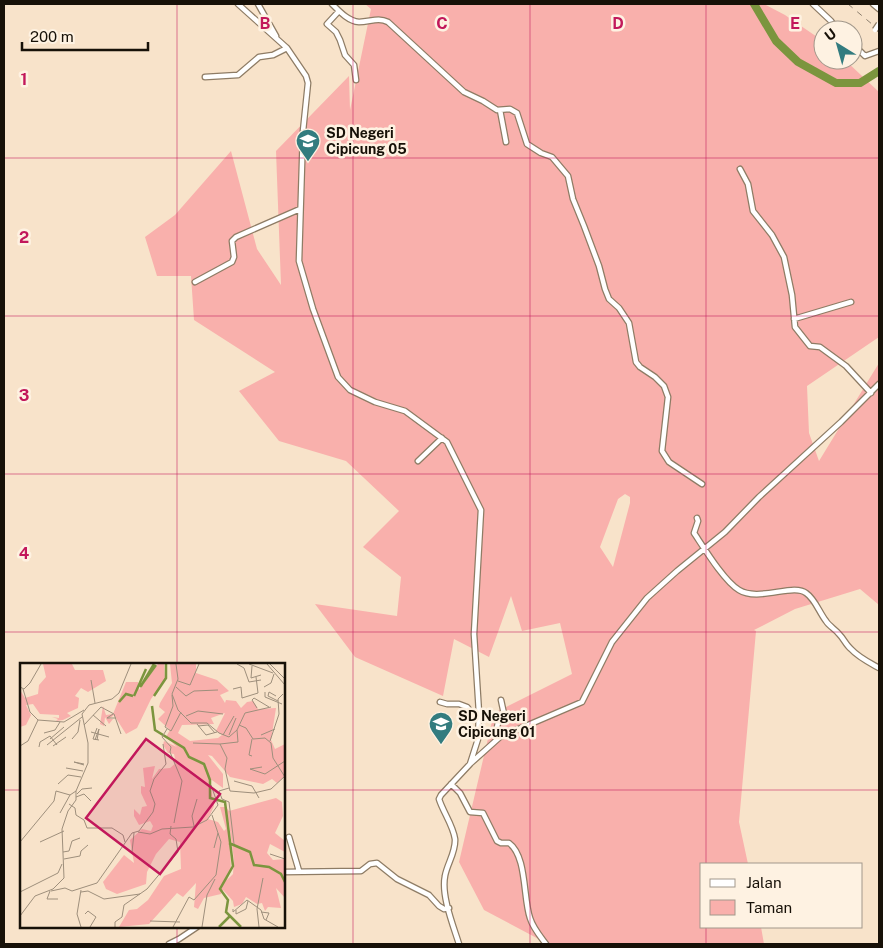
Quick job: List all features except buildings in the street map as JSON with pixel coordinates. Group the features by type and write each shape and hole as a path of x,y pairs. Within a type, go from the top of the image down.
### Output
{"street":[{"path":"238,4 287,48 308,82 303,131 299,261 313,309 338,377 350,390 376,402 405,411 442,438 450,446 481,510 474,634 479,713 478,739 470,764"},
{"path":"258,4 278,39"},
{"path":"332,4 350,19 356,21 380,19 388,22 464,92 484,101 497,110 510,109 517,113 527,144 541,153 552,157 568,176 573,199 599,266 604,289 609,299 619,308 629,323 636,362 655,377 667,391 662,451 669,462 702,484"},
{"path":"813,4 830,20"},
{"path":"873,4 879,9"},
{"path":"339,11 327,24 336,32 345,55 354,65 356,80"},
{"path":"877,32 879,24"},
{"path":"205,77 238,76 259,57 273,55 287,48"},
{"path":"863,54 865,56 879,51"},
{"path":"500,110 506,142"},
{"path":"740,169 748,184 752,211 772,234 784,257 792,295 795,327 810,346 820,347 846,366 872,393"},
{"path":"195,282 232,262 234,257 232,244 236,237 300,210"},
{"path":"794,319 851,302"},
{"path":"459,944 444,881 454,849 455,836 439,799 441,795 497,738 582,702 606,652 636,610 660,585 725,532 759,497 872,393 879,384"},
{"path":"418,461 442,438"},
{"path":"697,518 698,523 694,531 724,574 739,590 756,594 770,594 793,590 804,591 810,596 828,623 850,648 879,668"},
{"path":"497,738 496,731 499,719 504,714 501,700"},
{"path":"440,702 447,704 456,703 467,707 471,712 499,719"},
{"path":"451,784 460,793 470,812 483,813 497,842 502,844 509,843 514,847 524,877 530,920 546,944"},
{"path":"289,838 300,872"},
{"path":"285,872 361,871 370,864 378,863 397,879 429,895 439,906 449,908"},
{"path":"169,944 196,928"}],"green space":[{"path":"365,4 764,4 785,15 813,34 813,70 856,70 879,92 879,337 807,386 809,433 819,461 879,363 879,605 860,589 795,609 754,630 756,631 739,822 748,863 700,863 700,928 761,928 764,944 548,944 484,910 459,862 494,713 572,674 560,623 522,631 511,596 489,657 454,639 443,696 355,657 315,604 397,616 401,577 363,547 399,511 346,461 279,441 239,391 275,372 194,320 191,276 157,276 145,237 175,215 231,151 257,249 281,285 276,151 349,76 350,110 371,9","holes":["625,494 630,497 630,503 613,567 600,547 618,499"]}],"waterway":[{"path":"754,4 776,41 798,62 836,83 860,83 879,71"}],"railway":[{"path":"848,4 879,30"}],"place":[{"name":"SD Negeri Cipicung 05","path":"308,162"},
{"name":"SD Negeri Cipicung 01","path":"441,745"}]}
